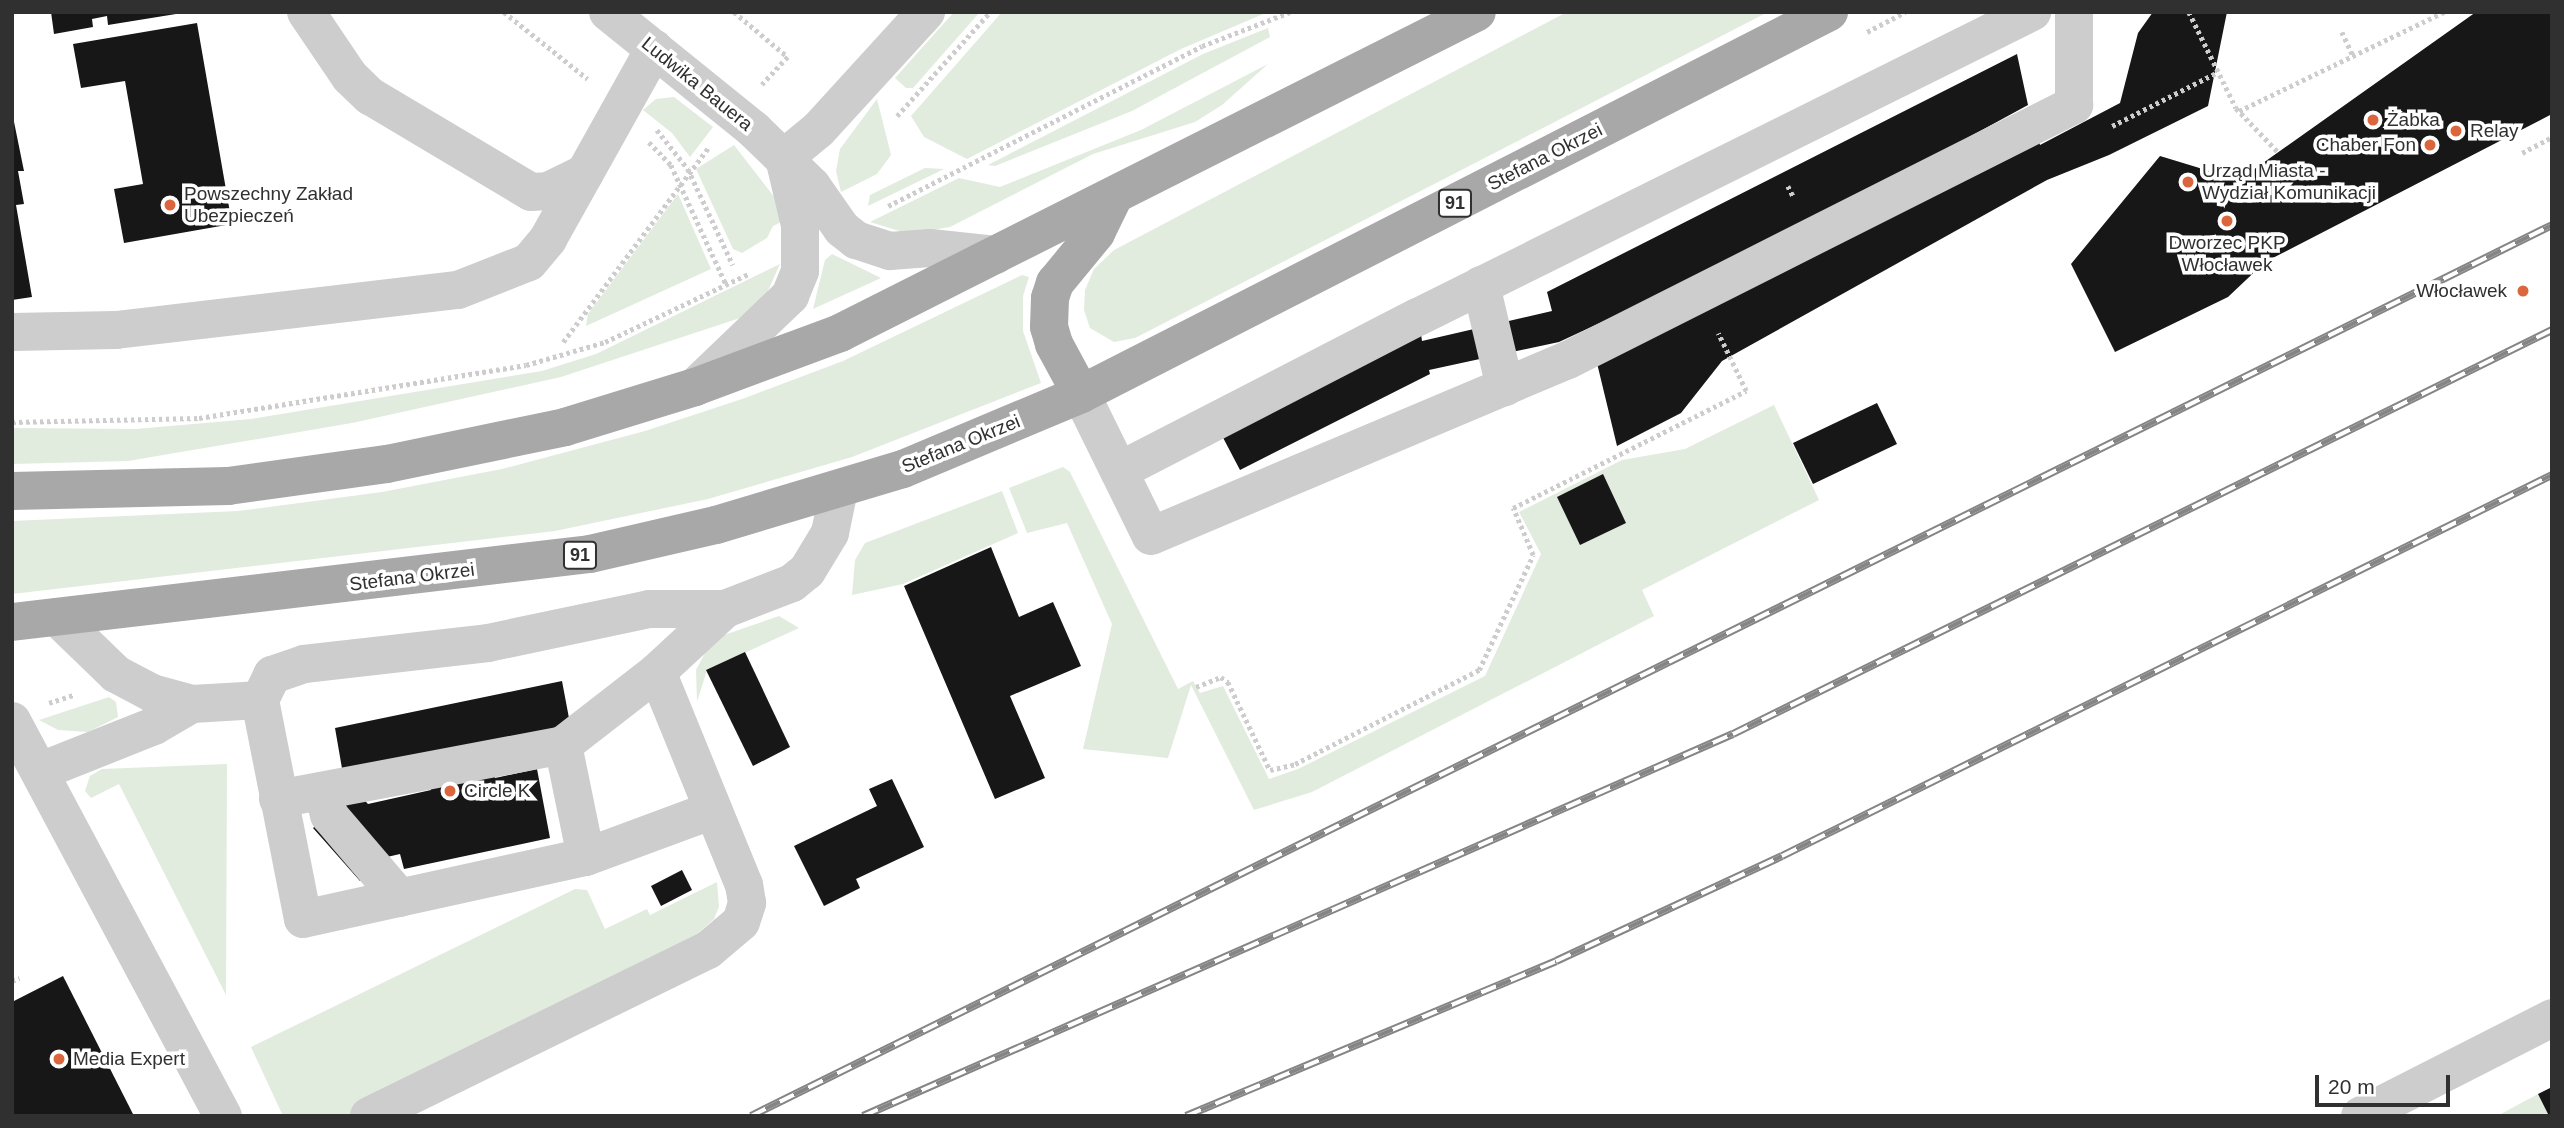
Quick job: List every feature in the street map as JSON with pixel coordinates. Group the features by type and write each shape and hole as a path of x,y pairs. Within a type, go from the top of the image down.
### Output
{"main road":[{"path":"12,491 228,486 387,464 565,427 695,387 840,333 1113,198 1477,12"},
{"name":"Stefana Okrzei","path":"12,622 590,554 716,526 839,489 967,444 1081,394 1829,12"},
{"path":"1081,394 1054,344 1049,327 1050,298 1055,283 1096,233 1113,198"}],"street":[{"path":"306,12 350,76 370,96 531,192 548,191 585,173"},
{"name":"Ludwika Bauera","path":"608,12 737,116 784,158 812,186 842,229 856,240 890,251 948,249 996,255"},
{"path":"695,387 790,296 803,250 784,158 819,129 926,12"},
{"path":"1119,471 1481,285 2032,12"},
{"path":"1081,394 1151,536 1568,360 2074,105 2074,12"},
{"path":"12,332 116,330 458,290 529,262 540,252 654,48"},
{"path":"1481,285 1505,387"},
{"path":"278,799 563,745 657,672 725,609 792,583 807,571 830,533 839,489"},
{"path":"713,810 586,857 303,919 260,699 272,675 285,667 488,643 649,608 725,609"},
{"path":"57,617 116,674 152,693 192,704 260,699"},
{"path":"369,1116 728,936 747,903 737,865 657,672"},
{"path":"41,771 122,741 192,704"},
{"path":"25,714 41,771 223,1116"},
{"path":"563,745 586,857"},
{"path":"323,791 329,815 400,898"},
{"path":"2360,1116 2552,1018"}],"path":[{"path":"563,342 679,182 788,57 734,12"},
{"path":"897,116 990,12"},
{"path":"842,229 1202,46 1290,12"},
{"path":"2189,12 2239,111 2278,152"},
{"path":"2239,111 2444,12"},
{"path":"2342,32 2353,56"},
{"path":"2109,128 2218,72"},
{"path":"616,117 658,149 679,182 726,284"},
{"path":"2522,152 2552,137"},
{"path":"12,422 199,418 526,365 605,342 803,250"},
{"path":"1196,687 1221,677 1228,682 1270,770 1295,764 1479,670 1533,555 1513,508 1746,391 1716,328 1727,322"},
{"path":"25,714 84,692"},
{"path":"12,981 19,978"}],"green space":[{"path":"954,12 980,12 913,88 906,88 895,78"},
{"path":"1002,12 1268,12 1181,49 967,159 924,137 911,116"},
{"path":"1567,12 1768,12 1135,338 1114,342 1090,328 1084,310 1085,290 1094,269 1114,250"},
{"path":"1268,28 1270,37 1132,111 995,166 988,165 1203,54"},
{"path":"1268,64 1222,105 1195,122 1093,154 950,227 909,234 870,222 959,178 1000,187 1141,130"},
{"path":"674,97 713,127 690,157 672,133 643,110 656,99"},
{"path":"877,99 891,155 877,174 841,192 836,171 840,149"},
{"path":"734,145 775,198 783,221 773,226 767,238 742,253 733,249 696,169"},
{"path":"925,168 944,169 868,206 870,195"},
{"path":"678,194 711,269 586,326 588,314"},
{"path":"832,254 881,278 813,309 825,260"},
{"path":"780,264 767,293 740,318 561,377 352,423 128,461 12,464 12,428 136,429 251,419 542,371 596,354"},
{"path":"1022,275 1029,277 1023,296 1023,331 1041,383 852,457 708,499 555,531 12,594 12,521 238,511 382,492 502,469 645,431 745,398 843,361"},
{"path":"1774,405 1819,500 1642,590 1654,616 1312,792 1254,810 1191,685 1168,758 1083,749 1112,624 1067,523 1027,533 1009,488 1063,467 1070,472 1178,689 1193,681 1200,693 1223,686 1269,779 1298,769 1485,676 1541,554 1519,512 1622,460 1685,449"},
{"path":"1002,491 1018,533 903,584 852,595 855,560 865,543"},
{"path":"779,616 799,628 707,670 697,702 696,670 707,649 724,635"},
{"path":"109,697 116,702 118,717 88,732 58,730 39,720"},
{"path":"227,764 226,995 119,784 91,798 85,791 90,776 102,769"},
{"path":"717,882 719,907 714,919 686,944 346,1116 283,1116 251,1047 575,889 587,890 605,929 647,909 650,915"},
{"path":"2538,1094 2549,1116 2497,1116"}],"building":[{"path":"51,12 176,14 108,25 107,16 92,19 93,27 54,34"},
{"path":"2153,12 2227,12 2208,106 2109,155 2047,180 1722,361 1681,413 1617,446 1596,359 1789,235 1559,342 1429,370 1430,374 1240,470 1219,430 1420,326 1422,341 1552,311 1547,292 2017,54 2028,105 1822,217 2037,135 2040,145 2120,103 2138,33"},
{"name":"Dworzec PKP Włocławek","path":"2476,12 2552,12 2552,114 2265,262 2228,297 2115,352 2071,264 2160,156 2239,180"},
{"path":"197,23 232,224 124,243 114,189 143,184 125,81 81,88 73,44"},
{"path":"12,112 24,171 18,171 24,204 16,205 32,297 12,300"},
{"path":"1877,403 1897,444 1813,484 1793,443"},
{"path":"1603,474 1626,523 1580,545 1557,497"},
{"path":"991,547 1019,617 1053,602 1081,666 1010,696 1045,778 995,799 904,586"},
{"path":"745,652 790,747 753,766 706,670"},
{"path":"562,681 572,734 491,750 495,778 537,769 550,838 404,869 400,854 387,857 360,881 313,828 356,791 368,804 431,790 426,764 344,780 335,728"},
{"path":"892,779 924,847 856,879 860,888 824,906 794,846 877,806 869,789"},
{"path":"682,870 692,890 661,906 651,886"},
{"name":"Media Expert","path":"63,976 134,1116 12,1116 12,1002"},
{"path":"2552,1087 2552,1116 2549,1116 2538,1094"}],"railway":[{"path":"751,1116 2552,225"},
{"path":"863,1116 1733,734 2552,330"},
{"path":"1186,1116 1556,961 1782,856 2552,475"}],"place":[{"name":"Żabka","path":"2373,120"},
{"name":"Relay","path":"2456,131"},
{"name":"Chaber Fon","path":"2430,145"},
{"name":"Urząd Miasta - Wydział Komunikacji","path":"2188,182"},
{"name":"Powszechny Zakład Ubezpieczeń","path":"170,205"},
{"name":"Dworzec PKP Włocławek","path":"2227,221"},
{"name":"Włocławek","path":"2523,291"},
{"name":"Circle K","path":"450,791"},
{"name":"Media Expert","path":"59,1059"}]}
